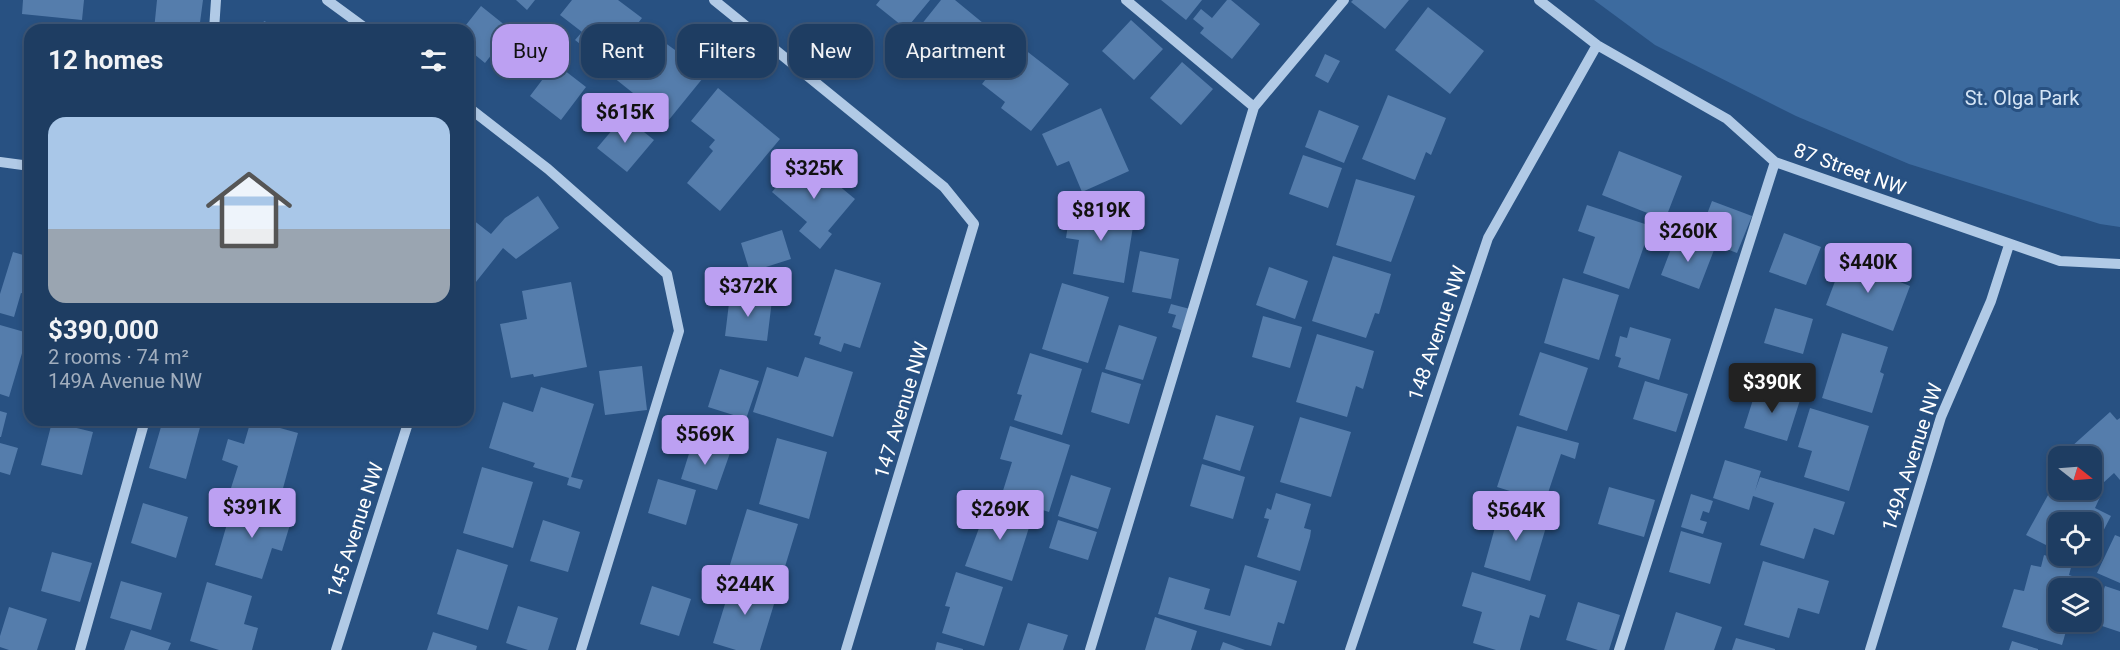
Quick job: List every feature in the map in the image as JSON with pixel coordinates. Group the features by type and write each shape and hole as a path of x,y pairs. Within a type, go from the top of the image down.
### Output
{"street":[{"path":"214,24 216,0"},
{"path":"327,0 360,24"},
{"name":"147 Avenue NW","path":"714,0 944,188 974,224 846,650"},
{"path":"1126,0 1254,107"},
{"path":"1090,650 1254,107 1344,0"},
{"name":"87 Street NW","path":"1539,0 1597,45 1727,119 1775,162 2060,261 2120,264"},
{"name":"148 Avenue NW","path":"1350,650 1488,238 1597,45"},
{"path":"474,111 548,170 667,274 679,331 581,650"},
{"path":"0,162 24,165"},
{"path":"1619,650 1775,162"},
{"name":"149A Avenue NW","path":"1870,650 1941,417 1992,301 2009,245"},
{"path":"80,650 143,426"},
{"name":"145 Avenue NW","path":"336,650 407,426"}],"green space":[{"name":"St. Olga Park","path":"1594,0 2120,0 2120,227 2100,224 1909,164 1796,116 1655,45"}],"building":[{"path":"23,0 84,0 82,20 22,14"},
{"path":"157,0 203,0 200,24 155,24"},
{"path":"516,0 535,0 527,10"},
{"path":"572,0 618,0 642,18 637,24 581,24 581,31 560,15"},
{"path":"880,0 930,0 910,24 900,24 876,5"},
{"path":"941,0 955,0 984,24 922,24"},
{"path":"1161,0 1202,0 1186,20"},
{"path":"1227,0 1231,0 1260,24 1232,59 1200,33 1204,28 1193,19 1201,9 1212,18"},
{"path":"1353,0 1409,0 1385,29 1351,2"},
{"path":"481,6 504,24 492,24 492,54 485,63 474,54 474,24 467,24"},
{"path":"1428,7 1484,51 1450,94 1395,50"},
{"path":"1131,20 1163,49 1134,80 1102,51"},
{"path":"581,33 581,45 575,40"},
{"path":"665,43 677,51 677,78 703,78 668,121 614,78 665,78"},
{"path":"1026,51 1069,84 1031,131 1001,108 1005,102 982,84 987,78 1026,78"},
{"path":"1325,54 1340,61 1328,83 1315,76"},
{"path":"1182,62 1213,89 1181,125 1150,98"},
{"path":"569,74 586,87 561,120 530,96 544,78 569,78"},
{"path":"718,88 780,139 720,211 687,183 713,151 709,147 715,140 691,121"},
{"path":"1388,95 1446,118 1431,155 1426,152 1415,180 1362,159"},
{"path":"1101,108 1129,171 1082,192 1069,161 1057,166 1042,134"},
{"path":"1319,110 1359,126 1344,163 1305,147"},
{"path":"624,116 654,140 627,172 597,148"},
{"path":"1619,151 1682,176 1665,220 1602,195"},
{"path":"1303,155 1342,168 1328,208 1289,194"},
{"path":"803,156 855,199 828,231 832,234 820,249 799,231 807,222 772,192"},
{"path":"1356,179 1415,196 1391,262 1336,245"},
{"path":"538,196 559,228 516,259 503,248 474,284 474,221 491,234 505,218"},
{"path":"1712,201 1752,216 1737,253 1698,238"},
{"path":"1071,204 1135,214 1124,283 1073,274 1079,240 1066,238"},
{"path":"1587,205 1651,226 1629,289 1583,273 1595,237 1578,231"},
{"path":"782,230 791,259 750,272 741,243"},
{"path":"1784,233 1821,247 1806,285 1769,272"},
{"path":"1676,236 1714,250 1699,289 1661,275"},
{"path":"1140,251 1179,259 1171,299 1132,292"},
{"path":"13,252 24,255 24,294 21,293 14,317 0,313 0,294"},
{"path":"1845,255 1885,270 1883,275 1910,286 1893,331 1826,305"},
{"path":"1333,256 1391,274 1379,314 1375,313 1366,338 1312,321"},
{"path":"1269,267 1308,281 1295,319 1256,305"},
{"path":"835,269 881,283 860,348 844,343 841,352 819,344 821,337 814,335"},
{"path":"1563,278 1619,295 1599,360 1544,343"},
{"path":"571,282 587,367 534,377 533,374 511,378 500,324 527,319 522,291"},
{"path":"1062,283 1109,297 1088,363 1042,349"},
{"path":"730,295 772,300 767,341 725,336"},
{"path":"1171,304 1190,309 1184,331 1172,327 1176,315 1168,313"},
{"path":"1775,308 1813,319 1803,354 1764,343"},
{"path":"1263,316 1302,327 1290,368 1252,357"},
{"path":"0,325 24,332 24,346 9,397 0,394"},
{"path":"1119,325 1157,337 1143,380 1105,369"},
{"path":"1630,327 1671,339 1659,380 1618,367 1621,358 1615,356 1620,336 1627,338"},
{"path":"1842,333 1888,347 1880,372 1884,374 1872,413 1822,398"},
{"path":"1317,334 1374,351 1363,389 1356,386 1347,417 1296,402"},
{"path":"1540,352 1588,368 1567,431 1519,415"},
{"path":"1030,353 1082,369 1062,435 1014,420 1022,395 1017,394"},
{"path":"805,357 853,372 833,437 753,412 767,367 798,377"},
{"path":"642,366 647,410 605,415 599,371"},
{"path":"720,369 759,381 746,419 708,407"},
{"path":"1102,372 1141,384 1129,424 1091,412"},
{"path":"1645,381 1688,394 1676,432 1633,419"},
{"path":"541,387 594,404 571,477 583,480 580,489 567,485 569,478 533,467 535,463 489,448 503,402 533,412"},
{"path":"1757,387 1800,400 1787,441 1744,428"},
{"path":"1810,408 1869,426 1849,491 1804,477 1812,451 1798,447"},
{"path":"0,411 7,413 1,437 0,437"},
{"path":"2110,412 2117,420 2120,418 2120,480 2114,473 2102,482 2102,446 2072,446"},
{"path":"1216,415 1254,426 1240,471 1203,459"},
{"path":"1300,417 1351,432 1331,497 1280,482"},
{"path":"51,426 68,426 93,432 82,475 41,465"},
{"path":"161,426 200,426 186,479 149,468"},
{"path":"249,426 273,426 298,433 279,503 231,488 238,466 222,460 228,439 244,444"},
{"path":"1010,426 1070,445 1049,512 1001,497 1012,462 1000,459"},
{"path":"1517,426 1579,443 1575,459 1561,454 1545,502 1497,487"},
{"path":"777,438 827,452 809,519 759,504"},
{"path":"693,441 730,453 717,490 681,479"},
{"path":"0,443 18,448 10,475 0,472"},
{"path":"1725,460 1761,471 1755,491 1760,477 1845,502 1834,535 1814,528 1804,559 1760,545 1774,503 1753,496 1749,510 1713,498"},
{"path":"1202,464 1245,477 1233,519 1190,506"},
{"path":"482,467 533,482 513,548 463,533"},
{"path":"1071,475 1111,488 1098,529 1058,516"},
{"path":"658,479 696,490 686,525 648,513"},
{"path":"1609,487 1655,500 1644,537 1598,524"},
{"path":"1276,493 1311,504 1304,528 1311,530 1310,537 1300,571 1257,557 1269,519 1264,518 1267,508 1271,510"},
{"path":"1691,494 1713,501 1709,513 1703,511 1700,520 1707,522 1703,534 1681,527"},
{"path":"2048,495 2048,500 2099,500 2095,508 2111,516 2102,533 2102,512 2048,512 2048,546 2026,535"},
{"path":"234,500 292,518 282,551 272,548 262,579 215,565"},
{"path":"989,501 1033,515 1012,581 965,566"},
{"path":"1502,502 1549,517 1530,581 1484,567"},
{"path":"143,503 188,517 176,558 131,543"},
{"path":"747,509 798,524 780,583 729,568"},
{"path":"543,520 580,532 568,572 530,561"},
{"path":"1058,520 1097,532 1088,560 1049,548"},
{"path":"1681,531 1722,543 1710,584 1669,572"},
{"path":"2115,535 2120,537 2120,583 2097,573"},
{"path":"457,549 508,565 488,630 437,614"},
{"path":"52,552 92,563 80,602 41,591"},
{"path":"2044,555 2048,556 2048,566 2071,566 2069,575 2078,578 2048,578 2048,632 2066,632 2062,645 2002,627 2014,589 2024,591 2031,565 2041,567"},
{"path":"1763,561 1829,581 1819,614 1798,608 1789,638 1744,625"},
{"path":"1245,565 1297,581 1284,624 1278,622 1271,646 1158,614 1169,577 1210,589 1204,609 1230,616"},
{"path":"956,572 1003,587 984,646 942,633 950,607 945,606"},
{"path":"1472,572 1546,595 1539,618 1530,615 1520,650 1496,650 1473,643 1482,612 1462,606"},
{"path":"733,578 778,591 760,650 736,650 713,643"},
{"path":"121,581 162,593 151,630 110,618"},
{"path":"207,582 252,596 244,624 258,628 252,650 219,650 190,641"},
{"path":"652,586 691,599 679,636 640,624"},
{"path":"2105,586 2120,591 2120,632 2102,626 2102,595"},
{"path":"1578,602 1620,615 1609,650 1598,650 1566,640"},
{"path":"518,606 558,618 548,650 528,650 506,643"},
{"path":"9,607 47,619 37,650 9,650 0,647 0,636"},
{"path":"1676,612 1722,627 1714,650 1664,650"},
{"path":"1155,617 1197,631 1191,650 1145,650"},
{"path":"1028,623 1068,635 1063,650 1019,650"},
{"path":"131,630 171,643 168,650 124,650"},
{"path":"433,632 477,646 476,650 427,650"},
{"path":"1736,638 1775,649 1775,650 1732,650"},
{"path":"2012,641 2038,649 2038,650 2009,650"},
{"path":"937,642 963,649 963,650 935,650"},
{"path":"1223,642 1245,650 1220,650"}]}
